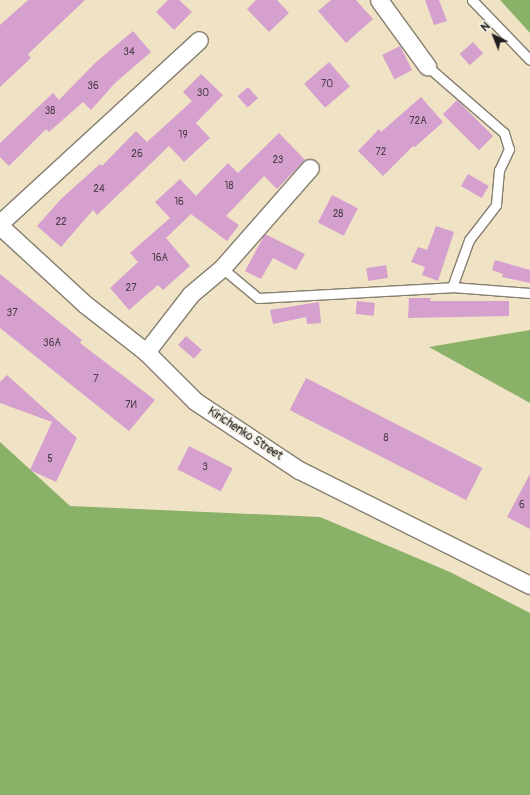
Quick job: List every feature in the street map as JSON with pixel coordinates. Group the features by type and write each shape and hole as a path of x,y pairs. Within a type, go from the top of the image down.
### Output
{"street":[{"path":"379,0 427,66"},
{"path":"0,225 199,40"},
{"path":"146,352 191,294 222,268 310,168"},
{"name":"Kirichenko Street","path":"0,225 86,305 146,352 195,401 299,470 530,585"}],"lane":[{"path":"472,0 530,60"},
{"path":"427,66 504,133 509,149 499,170 496,205 470,240 452,287"},
{"path":"222,268 258,298 452,287 530,293"}],"green space":[{"path":"500,0 530,0 530,33"},
{"path":"530,330 530,403 429,347"},
{"path":"0,442 70,506 320,517 450,572 530,613 530,795 0,795"}],"building":[{"path":"28,0 85,0 28,54 31,58 0,87 0,25"},
{"path":"168,0 179,0 192,12 174,30 156,12"},
{"path":"256,0 277,0 289,13 269,32 247,9"},
{"path":"331,0 356,0 373,19 346,43 318,11"},
{"path":"425,0 439,0 447,21 434,25"},
{"path":"133,31 151,52 115,83 91,110 83,102 49,132 46,129 9,166 0,157 0,143 53,93 59,100 95,63"},
{"path":"473,42 483,53 470,65 460,54"},
{"path":"400,46 412,70 394,79 382,55"},
{"path":"329,62 350,86 325,108 304,84"},
{"path":"201,74 223,95 196,123 210,138 184,162 169,146 97,215 93,210 61,247 37,226 61,199 100,164 102,166 136,131 147,142 192,101 183,92"},
{"path":"248,87 258,98 248,108 238,96"},
{"path":"421,97 443,122 415,147 413,146 383,176 358,151 379,129 381,132"},
{"path":"457,100 493,136 479,150 443,114"},
{"path":"279,133 305,160 277,189 264,176 226,216 239,225 227,241 191,214 166,238 190,266 163,290 158,285 129,310 110,288 138,262 130,253 170,218 155,202 180,179 196,196 228,163 238,173"},
{"path":"468,174 489,186 482,198 461,186"},
{"path":"332,195 358,208 344,236 318,223"},
{"path":"436,226 454,232 438,281 422,275 425,267 411,262 418,247 427,250"},
{"path":"265,234 305,254 296,270 273,258 261,279 245,271"},
{"path":"495,260 530,270 530,283 502,277 503,274 492,270"},
{"path":"386,265 388,278 368,281 366,268"},
{"path":"0,274 82,340 80,343 155,400 129,431 0,328"},
{"path":"409,298 431,298 430,301 509,301 509,316 408,318"},
{"path":"357,301 375,303 374,316 356,314"},
{"path":"319,302 321,323 307,324 306,317 273,324 270,310"},
{"path":"186,336 202,350 194,359 178,345"},
{"path":"7,375 77,438 56,482 30,470 52,422 0,403 0,382"},
{"path":"306,378 482,468 466,500 290,410"},
{"path":"189,446 233,468 221,491 177,469"},
{"path":"530,474 530,529 507,517"}]}
